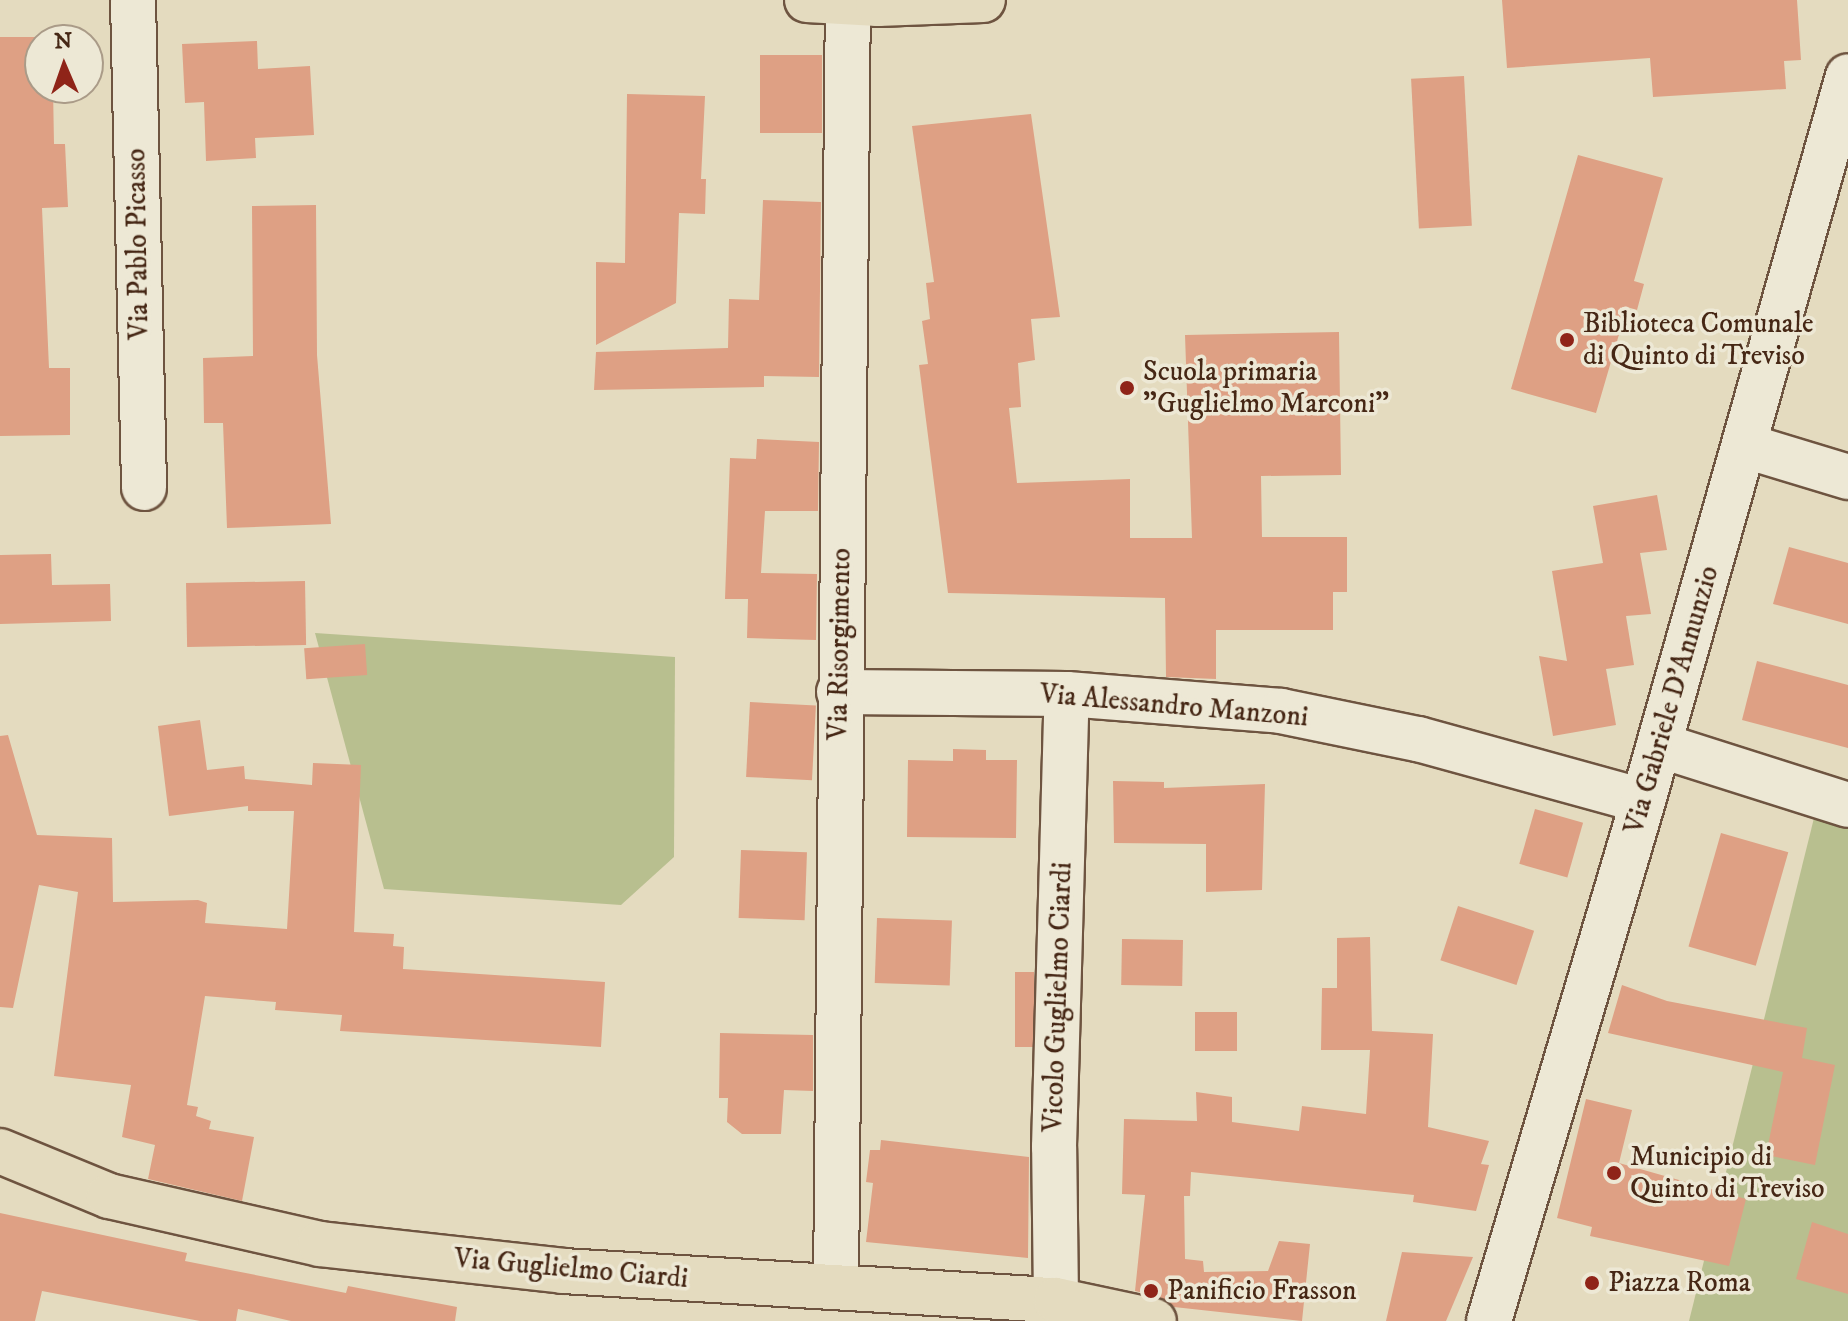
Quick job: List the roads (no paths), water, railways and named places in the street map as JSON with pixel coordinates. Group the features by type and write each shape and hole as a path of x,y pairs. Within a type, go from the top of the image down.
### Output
{"main road":[{"path":"835,1 983,0"},
{"name":"Via Guglielmo Ciardi","path":"0,1151 109,1196 320,1244 563,1271 1056,1300 1154,1321"}],"street":[{"name":"Via Pablo Picasso","path":"133,0 144,488"},
{"name":"Via Risorgimento","path":"835,1 839,692 836,1287"},
{"name":"Via Gabriele D'Annunzio","path":"1489,1321 1746,446 1848,76"},
{"path":"1746,446 1848,477"},
{"name":"Via Alessandro Manzoni","path":"839,692 1067,694 1281,711 1418,739 1643,801"},
{"name":"Vicolo Guglielmo Ciardi","path":"1056,1300 1054,1147 1067,694"},
{"path":"1659,745 1848,805"}],"place":[{"name":"Biblioteca Comunale di Quinto di Treviso","path":"1567,340"},
{"name":"Scuola primaria \"Guglielmo Marconi\"","path":"1127,388"},
{"name":"Municipio di Quinto di Treviso","path":"1614,1173"},
{"name":"Piazza Roma","path":"1592,1283"},
{"name":"Panificio Frasson","path":"1151,1291"}]}
